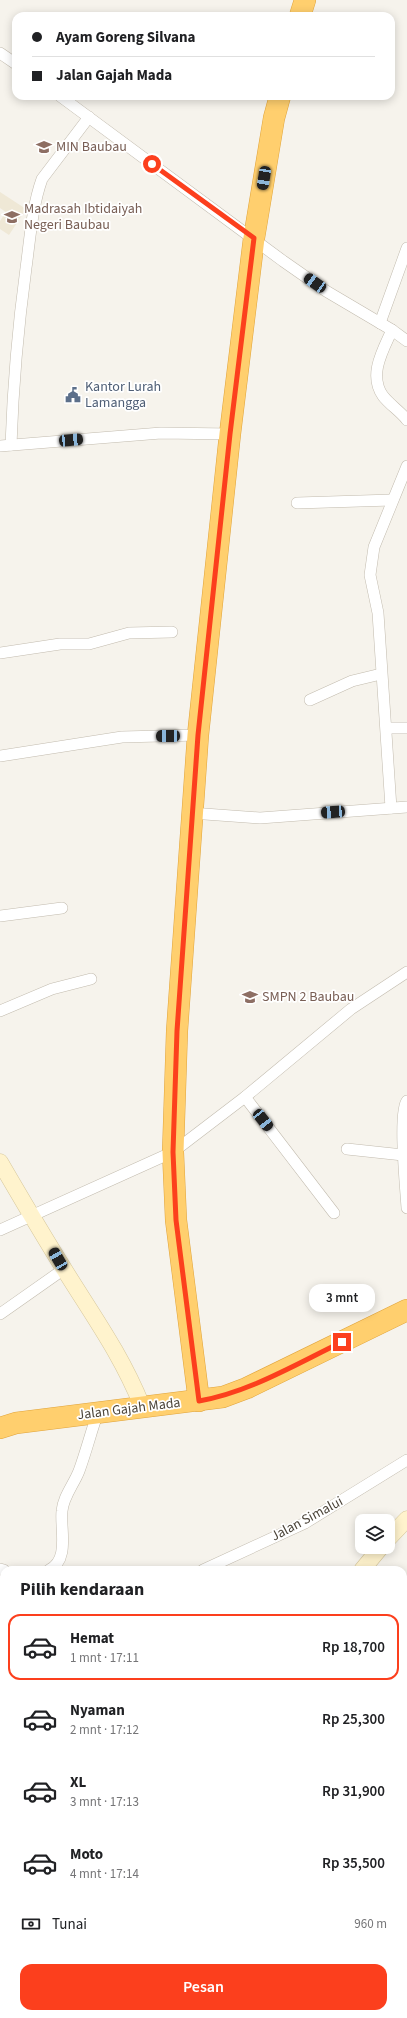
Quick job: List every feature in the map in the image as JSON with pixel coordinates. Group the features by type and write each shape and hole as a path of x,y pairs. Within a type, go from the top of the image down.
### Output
{"highway":[{"path":"301,12 305,0"},
{"path":"199,1401 176,1220 173,1152 177,1031 191,813 230,434 254,238 274,118 279,100"},
{"name":"Jalan Gajah Mada","path":"0,1428 16,1423 223,1397 247,1388 404,1314"}],"street":[{"path":"0,53 12,61"},
{"path":"66,100 326,291 392,330 407,341"},
{"path":"89,117 42,178 39,187 32,222 20,313 6,445 160,433 230,434"},
{"path":"380,323 407,248"},
{"path":"392,330 377,364 376,377 382,394 407,420"},
{"path":"391,808 387,728 381,674 378,613 370,575 374,546 407,466"},
{"path":"297,503 392,500"},
{"path":"0,653 60,644 89,644 130,633 172,632"},
{"path":"310,700 352,681 381,674"},
{"path":"387,728 407,728"},
{"path":"0,756 122,737 198,735"},
{"path":"191,813 260,818 407,807"},
{"path":"0,916 62,908"},
{"path":"0,1230 173,1152 245,1097 350,1009 407,972"},
{"path":"0,1011 52,989 91,979"},
{"path":"245,1097 334,1213"},
{"path":"407,1101 404,1110 403,1155 407,1208"},
{"path":"347,1149 403,1155"},
{"path":"0,1162 64,1269 108,1336 130,1375 142,1406"},
{"path":"0,1314 64,1269"},
{"path":"55,1566 59,1561 62,1550 62,1509 79,1471 98,1412"},
{"name":"Jalan Simalui","path":"212,1566 306,1523 407,1460"},
{"path":"395,1532 407,1519"},
{"path":"365,1566 375,1554"}],"shaded area":[{"name":"Madrasah Ibtidaiyah Negeri Baubau","path":"0,192 26,209 9,235 0,229 0,221 6,212 0,208"}],"place":[{"name":"MIN Baubau","path":"44,147"},
{"name":"Madrasah Ibtidaiyah Negeri Baubau","path":"12,217"},
{"name":"Kantor Lurah Lamangga","path":"73,395"},
{"name":"SMPN 2 Baubau","path":"250,997"}],"route":[{"path":"152,164 254,238 241,336 198,735 191,813 177,1031 173,1152 176,1220 199,1401 223,1397 247,1388 342,1342"}]}
